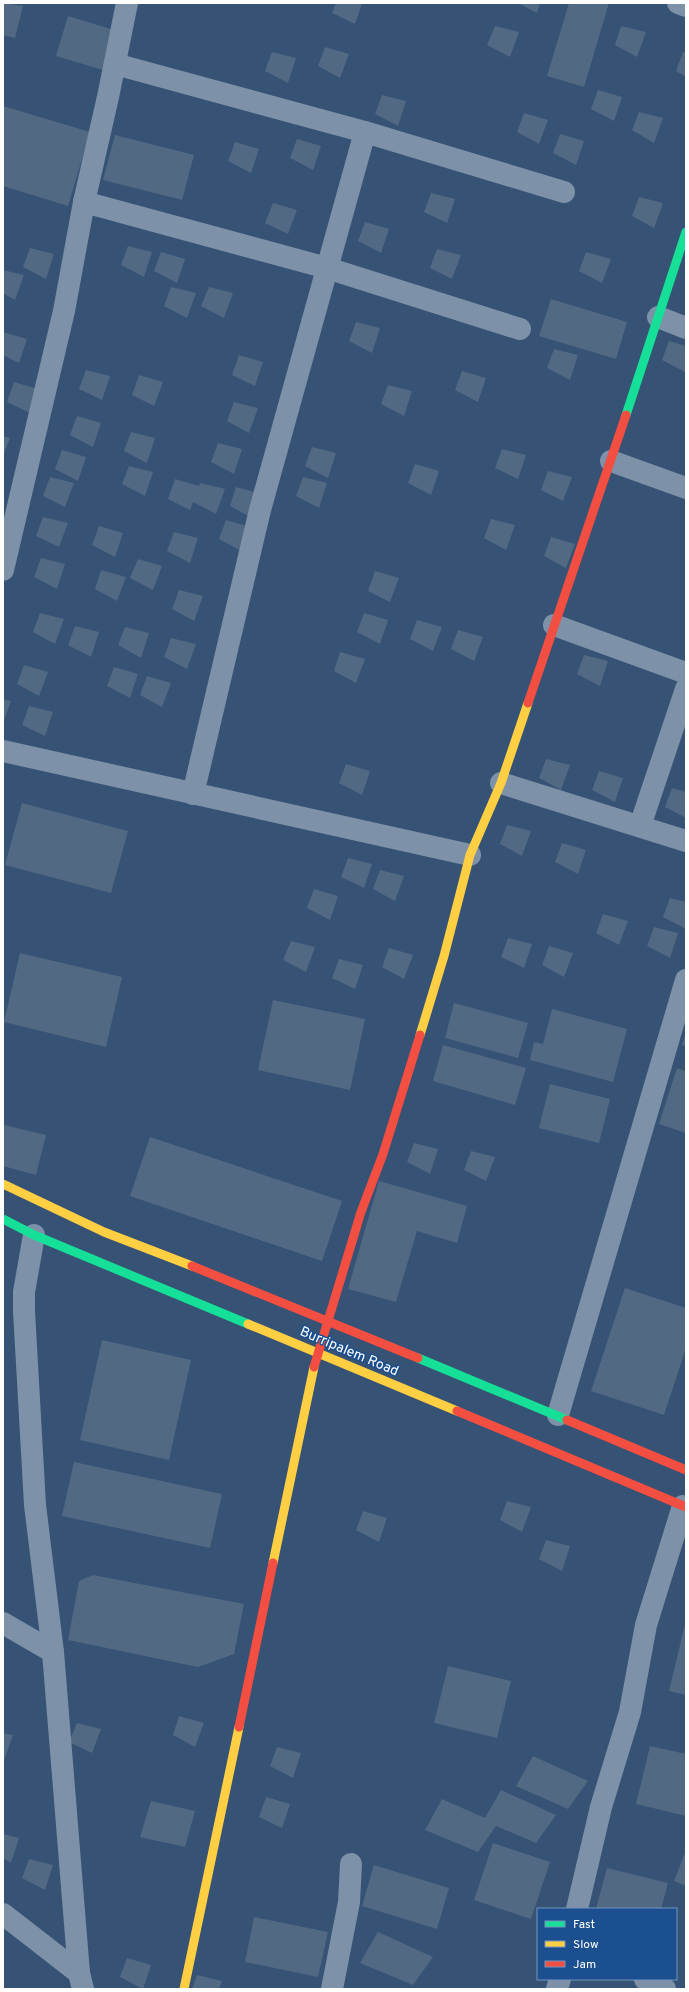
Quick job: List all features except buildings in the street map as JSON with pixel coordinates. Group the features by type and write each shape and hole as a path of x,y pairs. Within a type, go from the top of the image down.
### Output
{"street":[{"path":"3,570 64,311 84,202 127,3"},
{"path":"678,3 686,6"},
{"path":"115,64 365,132 564,192"},
{"path":"193,794 260,510 365,132"},
{"path":"84,202 328,268 520,329"},
{"path":"184,1989 317,1354 361,1212 383,1154 444,956 470,856 501,783 611,461 686,232"},
{"path":"658,317 686,328"},
{"path":"611,461 686,488"},
{"path":"554,625 686,673"},
{"path":"640,826 686,689"},
{"path":"3,751 470,856"},
{"path":"501,783 686,840"},
{"path":"558,1415 686,980"},
{"name":"Burripalem Road","path":"3,1184 98,1229 328,1320 558,1415 686,1470"},
{"name":"Burripalem Road","path":"3,1219 34,1235 685,1507"},
{"path":"34,1235 24,1292 24,1311 35,1505 53,1652 81,1981"},
{"path":"577,1908 601,1807 630,1712 646,1625 685,1507"},
{"path":"3,1623 53,1652"},
{"path":"332,1989 349,1902 351,1864"},
{"path":"3,1914 81,1981"},
{"path":"647,1980 665,1989"}],"traffic: fast":[{"path":"626,415 686,232"},
{"path":"3,1219 34,1235 248,1324"},
{"path":"418,1358 567,1420"}],"traffic: slow":[{"path":"420,1035 444,956 470,855 501,783 528,703"},
{"path":"3,1184 104,1232 192,1266"},
{"path":"248,1324 457,1411"},
{"path":"273,1563 314,1367"},
{"path":"184,1989 239,1727"}],"traffic: jam":[{"path":"528,703 626,415"},
{"path":"314,1367 361,1212 383,1154 420,1035"},
{"path":"192,1266 418,1358"},
{"path":"457,1411 686,1507"},
{"path":"567,1420 686,1470"},
{"path":"239,1727 273,1563"}]}
